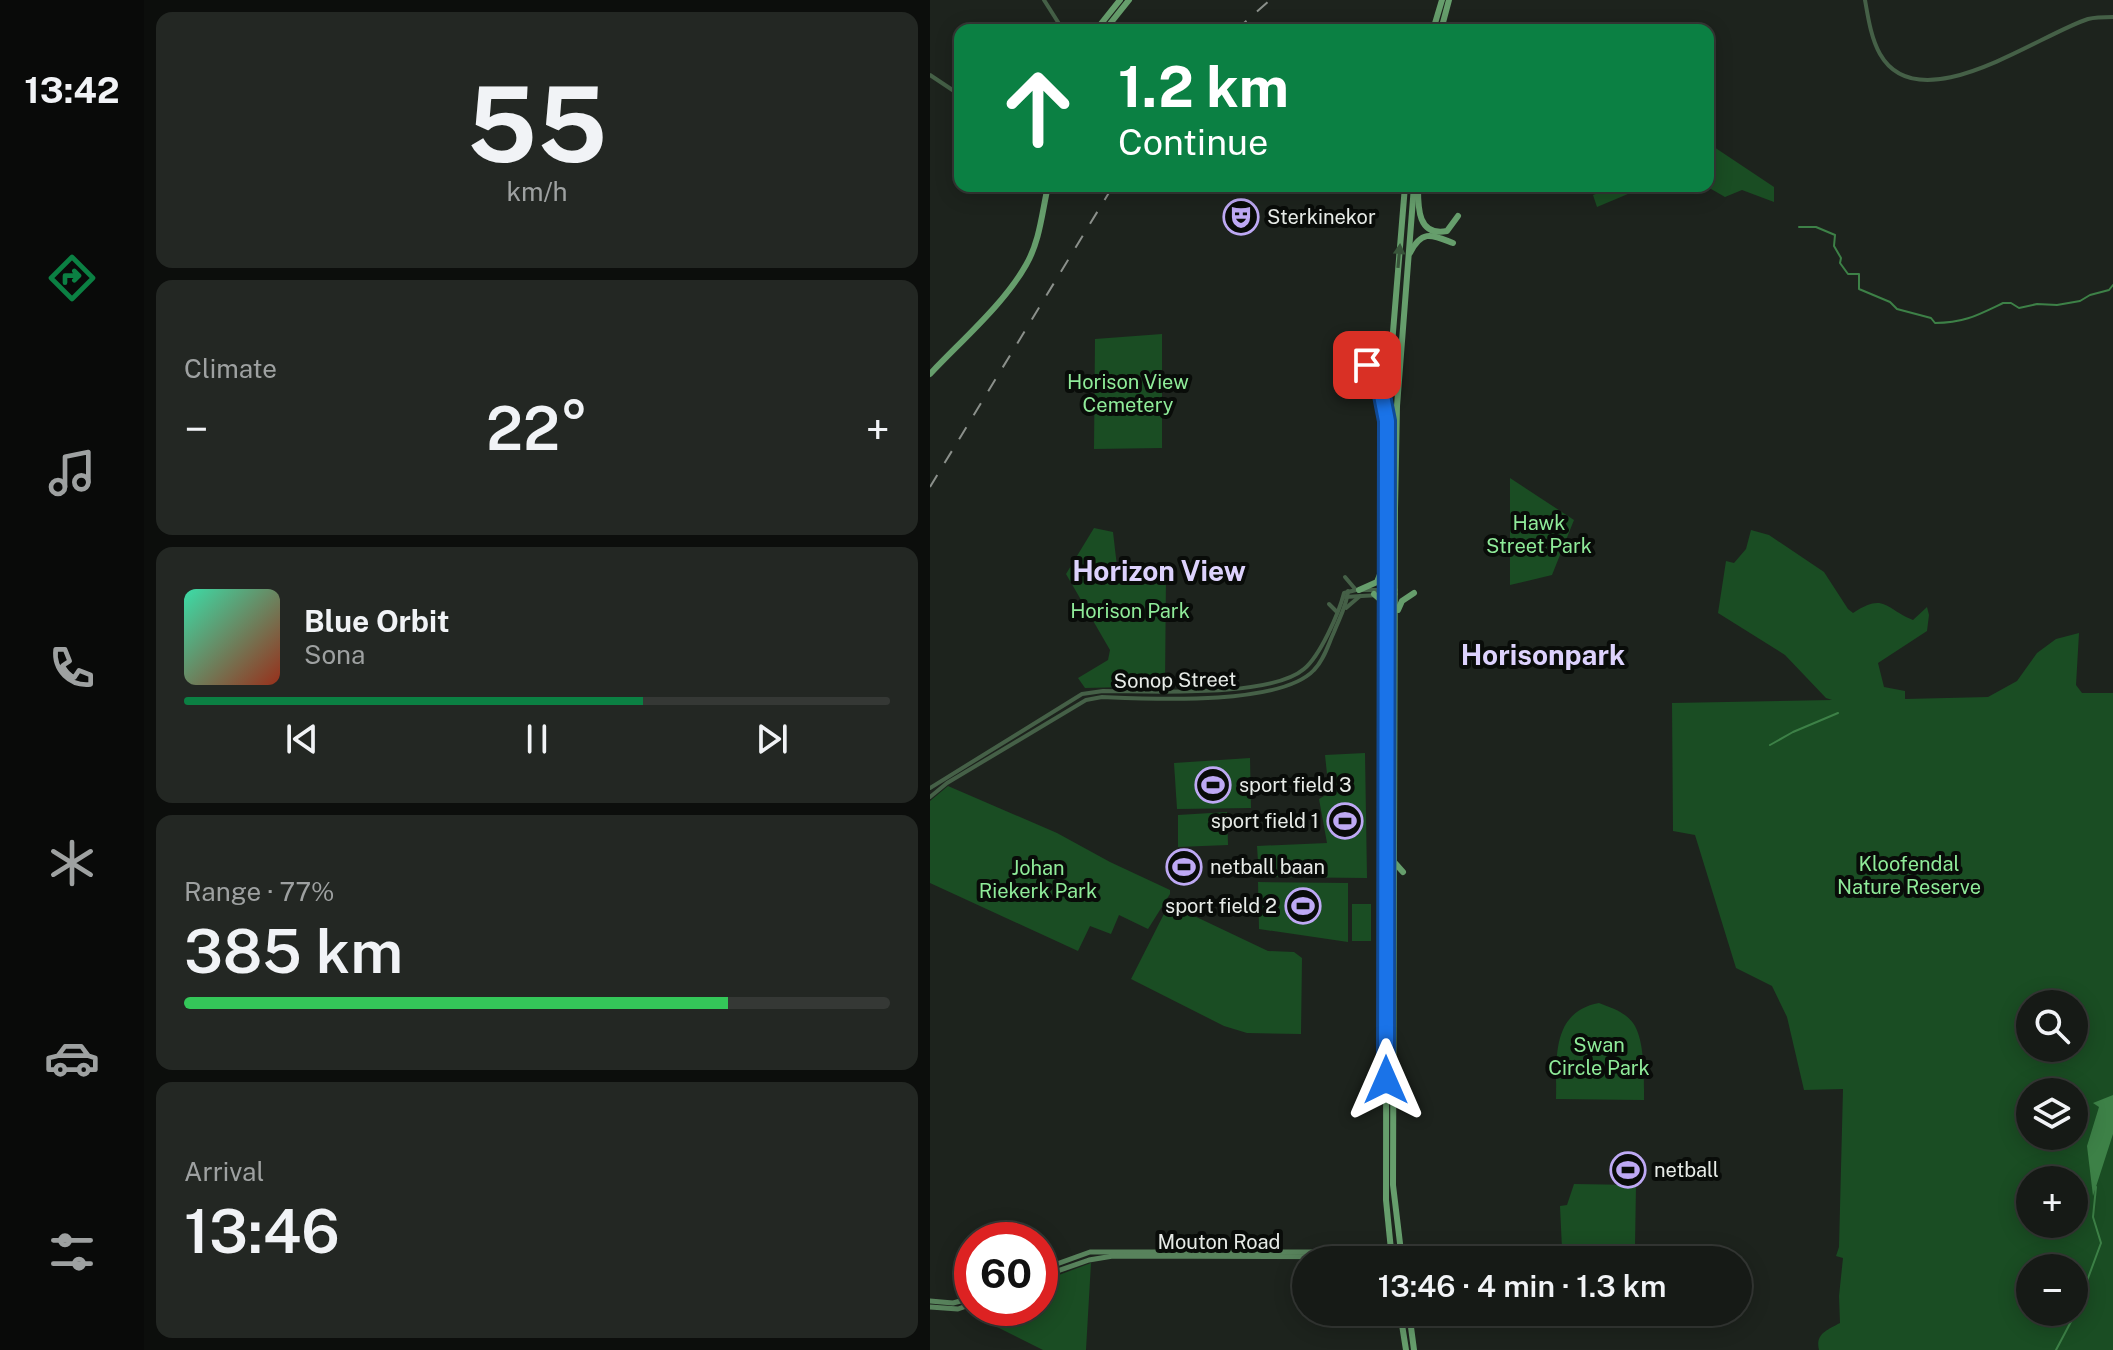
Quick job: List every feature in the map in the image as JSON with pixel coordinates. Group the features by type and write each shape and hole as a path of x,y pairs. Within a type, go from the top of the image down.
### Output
{"main road":[{"path":"1101,24 1120,0"},
{"path":"1110,24 1129,0"},
{"path":"1435,24 1442,0"},
{"path":"1443,24 1449,0"},
{"path":"930,374 1007,292 1027,264 1038,235 1047,192"},
{"path":"1392,592 1387,521 1387,421 1405,192"},
{"path":"1391,1246 1386,1200 1392,592 1397,406 1415,192"},
{"path":"1408,260 1415,243 1423,236 1454,241 1430,232 1421,221 1417,192"},
{"path":"1421,221 1429,229 1443,232 1451,227 1458,216"},
{"path":"1367,365 1379,380 1387,421"},
{"path":"1359,592 1373,585 1381,576 1387,521"},
{"path":"1400,1246 1394,1199 1392,627 1399,605 1414,593"},
{"path":"1374,594 1383,604 1392,627"},
{"path":"1395,863 1403,872"},
{"name":"Mouton Road","path":"1058,1264 1090,1252 1292,1255"},
{"name":"Mouton Road","path":"1058,1271 1113,1256 1292,1257"},
{"path":"930,1304 954,1304"},
{"path":"1402,1326 1406,1350"},
{"path":"1411,1326 1414,1350"}],"street":[{"path":"1044,0 1059,24"},
{"path":"1865,0 1876,46 1884,60 1903,75 1924,81 1947,78 1984,66 2088,19 2113,17"},
{"path":"930,75 954,91"},
{"path":"1345,577 1359,592 1392,592"},
{"path":"1340,617 1359,592"},
{"path":"1346,595 1392,592"},
{"name":"Sonop Street","path":"930,788 1082,694 1243,689 1275,684 1304,669 1317,654 1346,595"},
{"name":"Sonop Street","path":"930,797 947,783 1086,700 1102,697 1242,696 1277,689 1306,677 1316,669 1324,655 1346,595"},
{"path":"1329,604 1336,611"},
{"path":"1226,689 1235,680 1243,689"},
{"path":"1232,697 1235,689 1242,696"}],"green space":[{"path":"1714,147 1774,187 1774,202 1742,190 1725,197 1714,191"},
{"path":"1601,192 1633,192 1597,207 1593,195"},
{"name":"Horison View Cemetery","path":"1162,334 1162,448 1094,449 1095,339"},
{"name":"Hawk Street Park","path":"1510,478 1574,520 1552,575 1510,585"},
{"name":"Horison Park","path":"1094,528 1113,532 1118,575 1166,575 1165,686 1085,688 1078,678 1108,660 1110,650 1066,574"},
{"name":"Kloofendal Nature Reserve","path":"1751,530 1769,535 1824,572 1853,613 1879,603 1913,620 1927,607 1927,631 1878,663 1884,687 1905,691 1905,699 1988,697 2017,681 2037,653 2056,639 2079,633 2076,685 2082,693 2113,693 2113,1350 1819,1350 1820,1336 1840,1323 1843,1258 1836,1256 1839,1247 1843,1089 1804,1090 1787,1017 1772,986 1736,968 1695,835 1673,831 1672,703 1832,700 1826,698 1785,655 1718,613 1726,561 1734,563 1746,549"},
{"name":"sport field 1","path":"1365,753 1367,878 1259,877 1257,846 1327,843 1319,799 1329,793 1325,755"},
{"name":"sport field 3","path":"1250,758 1251,808 1177,809 1174,763"},
{"name":"Johan Riekerk Park","path":"948,786 1057,833 1170,890 1170,894 1148,929 1119,915 1111,934 1090,926 1078,951 930,883 930,801"},
{"path":"1227,812 1228,845 1178,847 1178,815"},
{"name":"netball baan","path":"1175,852 1194,853 1193,880 1176,880"},
{"name":"sport field 2","path":"1258,882 1348,883 1348,942 1259,929"},
{"path":"1169,904 1268,951 1294,952 1302,958 1301,1034 1247,1033 1224,1026 1131,979"},
{"path":"1352,904 1371,904 1371,941 1352,941"},
{"name":"Swan Circle Park","path":"1599,1003 1626,1016 1637,1030 1643,1060 1644,1100 1556,1099 1557,1054 1564,1027 1583,1008"},
{"path":"1574,1184 1636,1185 1635,1246 1562,1246 1560,1206 1567,1205"},
{"path":"1091,1263 1086,1350 1043,1350 995,1326 1058,1326 1058,1275"}],"shaded area":[{"path":"2113,1095 2113,1134 2093,1196 2087,1150 2099,1107 2093,1103"}],"waterway":[{"path":"1799,227 1816,227 1835,235 1834,246 1841,258 1840,263 1848,274 1859,274 1859,289 1890,302 1897,309 1931,318 1935,323 1963,320 2003,303 2019,308 2080,301 2109,290 2113,285"},
{"path":"1770,745 1838,713"},
{"path":"2056,1350 2074,1316 2101,1243 2093,1217 2096,1187"}],"railway":[{"path":"1243,24 1270,0"},
{"path":"930,487 1109,192"}],"place":[{"name":"Sterkinekor","path":"1241,217"},
{"name":"sport field 3","path":"1213,785"},
{"name":"sport field 1","path":"1345,821"},
{"name":"netball baan","path":"1184,867"},
{"name":"sport field 2","path":"1303,906"},
{"name":"netball","path":"1628,1170"}],"district":[{"name":"Horizon View","path":"1159,571"},
{"name":"Horisonpark","path":"1543,655"}],"route":[{"path":"1367,365 1379,380 1387,421 1386,1080"}]}
